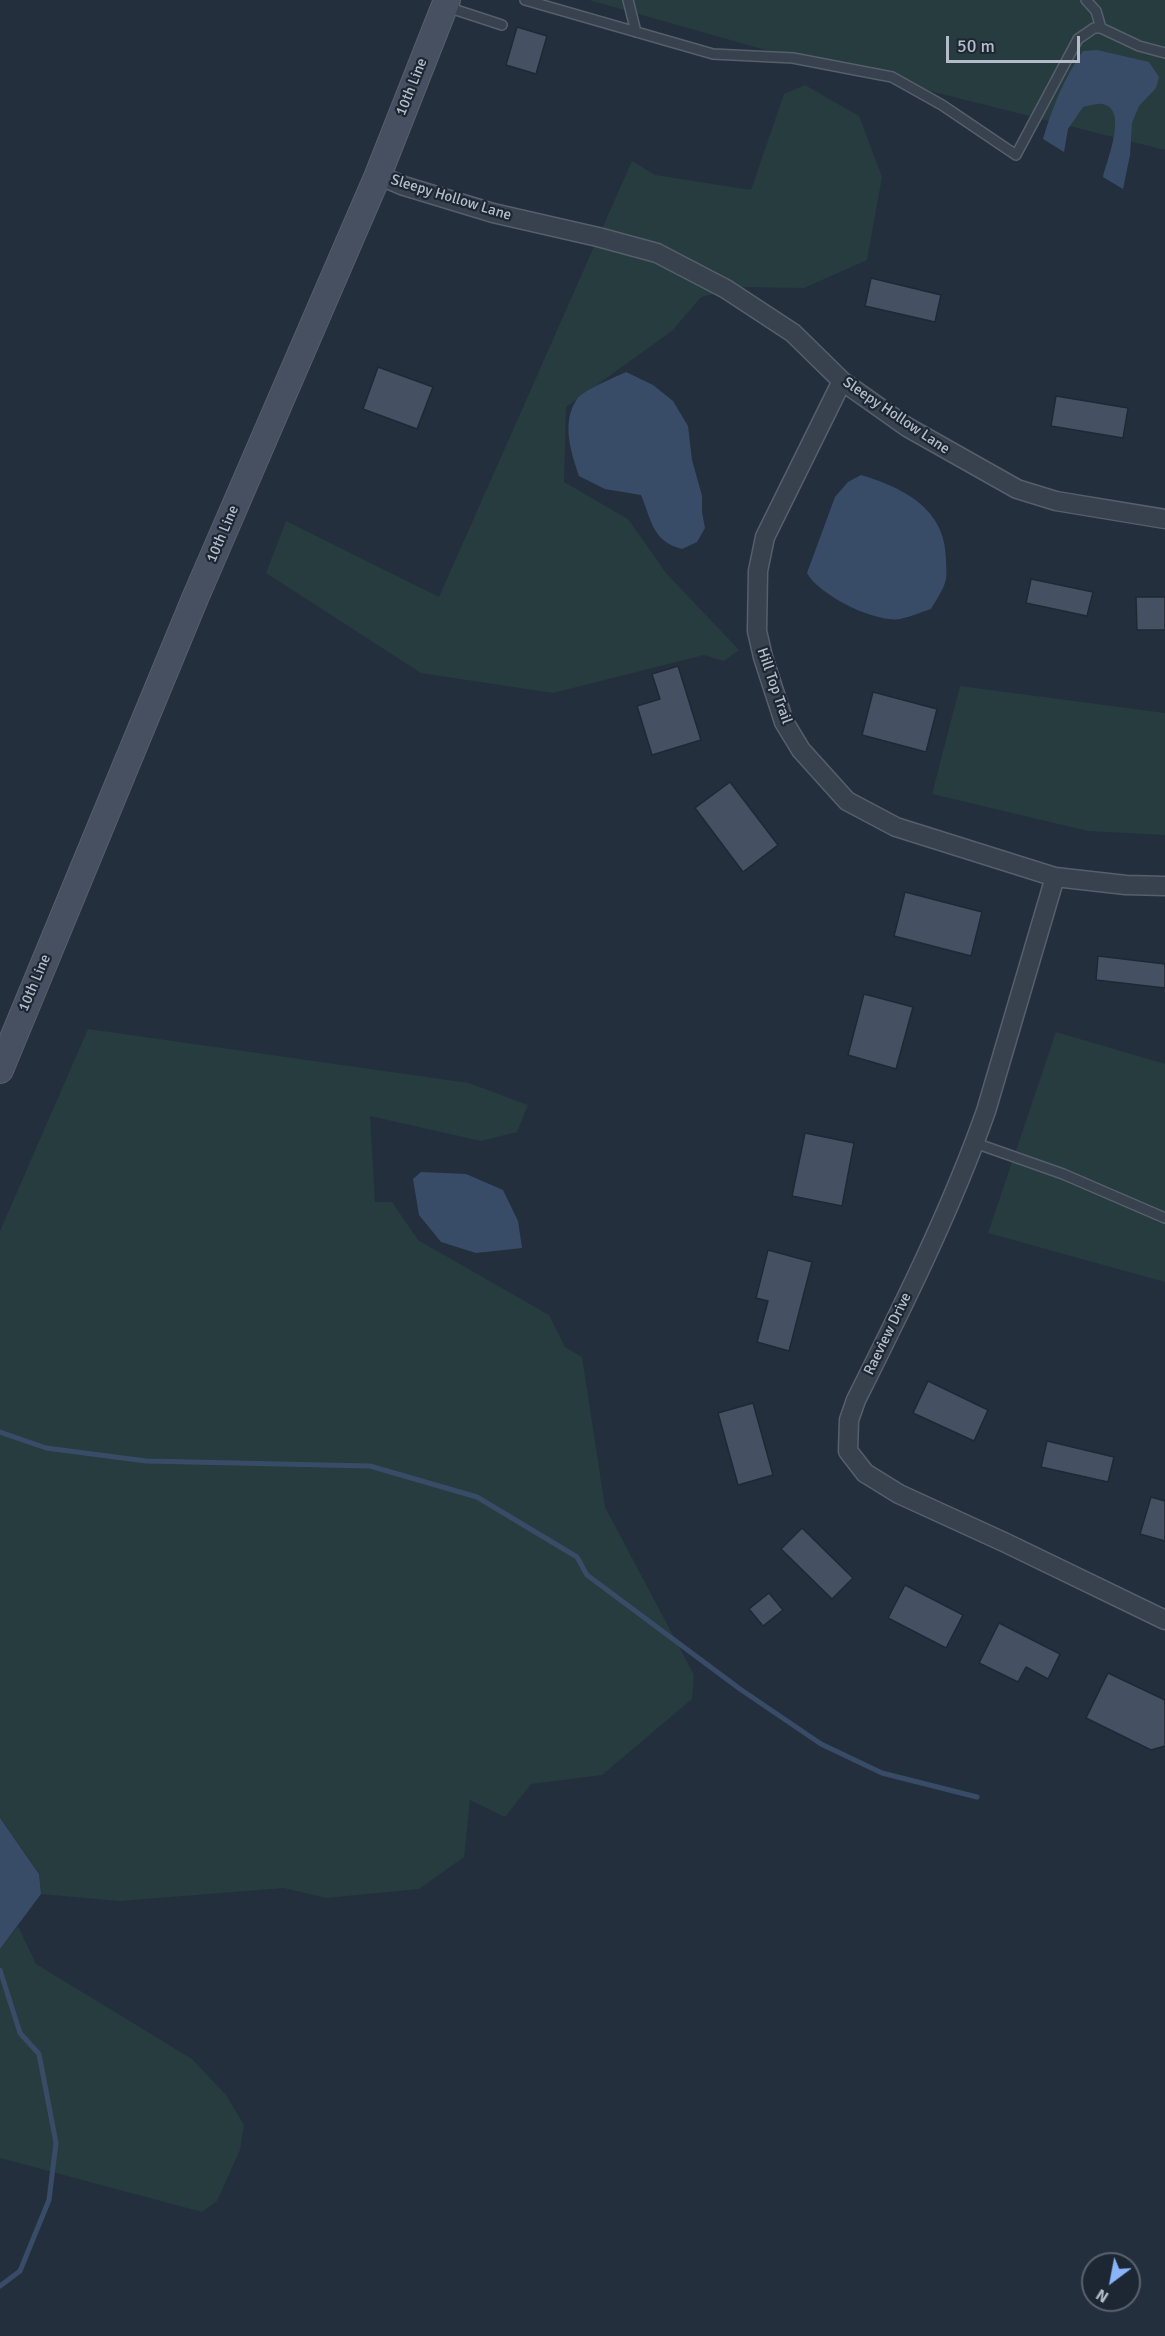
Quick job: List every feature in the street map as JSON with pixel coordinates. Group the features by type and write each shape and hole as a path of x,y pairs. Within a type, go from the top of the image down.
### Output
{"main road":[{"name":"10th Line","path":"0,1070 196,596 378,175 446,3"}],"street":[{"name":"Sleepy Hollow Lane","path":"378,175 404,186 493,213 657,253 726,289 793,333 842,381 907,427 1017,489 1056,501 1165,519"},
{"name":"Hill Top Trail","path":"842,381 765,537 758,571 757,631 763,657 784,722 801,750 847,801 896,827 1055,877 1126,885 1165,886"},
{"name":"Raeview Drive","path":"1055,877 975,1143 936,1232 856,1400 849,1420 848,1451 866,1473 899,1494 1165,1620"}],"lane":[{"path":"525,0 713,54 793,58 892,77 942,105 1016,155 1078,39 1094,28 1101,28 1139,46 1165,53"},
{"path":"628,0 636,32"},
{"path":"1086,0 1096,11 1101,28"},
{"path":"446,3 502,25"},
{"path":"975,1143 1063,1174 1165,1218"}],"green space":[{"path":"589,0 1165,0 1165,150 762,49"},
{"path":"805,85 859,116 882,177 867,260 804,288 741,287 701,297 672,331 566,407 564,482 628,519 666,573 739,650 724,661 704,655 553,693 421,673 266,573 286,521 439,597 632,161 655,175 751,190 784,94"},
{"path":"960,686 1165,713 1165,835 1088,831 932,794"},
{"path":"88,1029 469,1083 528,1105 517,1132 481,1141 370,1116 375,1202 392,1202 418,1240 549,1315 565,1347 582,1357 605,1507 694,1675 692,1699 602,1775 531,1784 505,1817 470,1800 464,1857 419,1889 326,1898 284,1888 120,1901 41,1894 39,1873 0,1818 0,1231"},
{"path":"1056,1032 1165,1064 1165,1282 988,1233"},
{"path":"18,1926 36,1964 192,2059 226,2095 244,2125 240,2150 217,2201 202,2212 0,2158 0,1949"}],"water":[{"path":"1097,50 1149,62 1159,77 1156,88 1139,106 1132,123 1130,155 1123,189 1103,177 1114,136 1114,115 1110,108 1102,104 1083,107 1068,129 1064,152 1043,139 1059,94 1076,61 1083,51"},
{"path":"626,372 653,385 673,401 688,426 692,460 702,496 705,528 697,542 682,549 664,541 654,529 641,495 605,489 579,476 576,467 568,427 572,408 577,399 586,391"},
{"path":"861,475 907,494 920,503 939,527 944,542 946,577 942,591 931,609 900,619 877,617 835,598 823,590 807,573 835,497 848,482"},
{"path":"421,1172 466,1174 503,1190 518,1221 522,1248 476,1253 441,1242 419,1215 413,1179"},
{"path":"0,1818 39,1874 41,1894 0,1949"}],"building":[{"path":"517,27 547,36 536,74 506,65"},
{"path":"871,278 941,295 935,322 865,306"},
{"path":"378,367 433,387 417,429 363,409"},
{"path":"1056,396 1128,408 1123,438 1051,426"},
{"path":"1031,579 1093,592 1087,616 1026,603"},
{"path":"1136,597 1165,597 1165,630 1137,630"},
{"path":"678,666 701,740 652,755 637,706 660,699 652,674"},
{"path":"873,692 937,709 926,752 862,735"},
{"path":"730,782 778,845 743,872 695,808"},
{"path":"905,892 982,912 971,956 894,936"},
{"path":"1098,956 1165,964 1165,988 1096,980"},
{"path":"864,994 913,1007 896,1069 848,1055"},
{"path":"805,1133 854,1143 842,1206 792,1196"},
{"path":"768,1250 812,1262 789,1351 757,1342 768,1301 756,1298"},
{"path":"928,1381 988,1410 974,1441 913,1413"},
{"path":"753,1403 773,1475 738,1485 718,1413"},
{"path":"1047,1441 1114,1457 1108,1482 1041,1467"},
{"path":"1151,1497 1165,1501 1165,1541 1140,1534"},
{"path":"802,1528 853,1578 832,1599 781,1549"},
{"path":"905,1585 963,1615 946,1648 888,1618"},
{"path":"769,1593 783,1610 763,1626 749,1609"},
{"path":"999,1623 1060,1654 1048,1679 1026,1667 1018,1682 979,1663"},
{"path":"1108,1673 1165,1700 1165,1746 1151,1750 1086,1718"}],"waterway":[{"path":"0,1432 46,1448 146,1461 370,1466 477,1497 577,1557 587,1575 740,1689 821,1744 882,1773 977,1797"},
{"path":"0,1970 20,2033 39,2054 56,2143 49,2200 20,2271 0,2286"}]}
